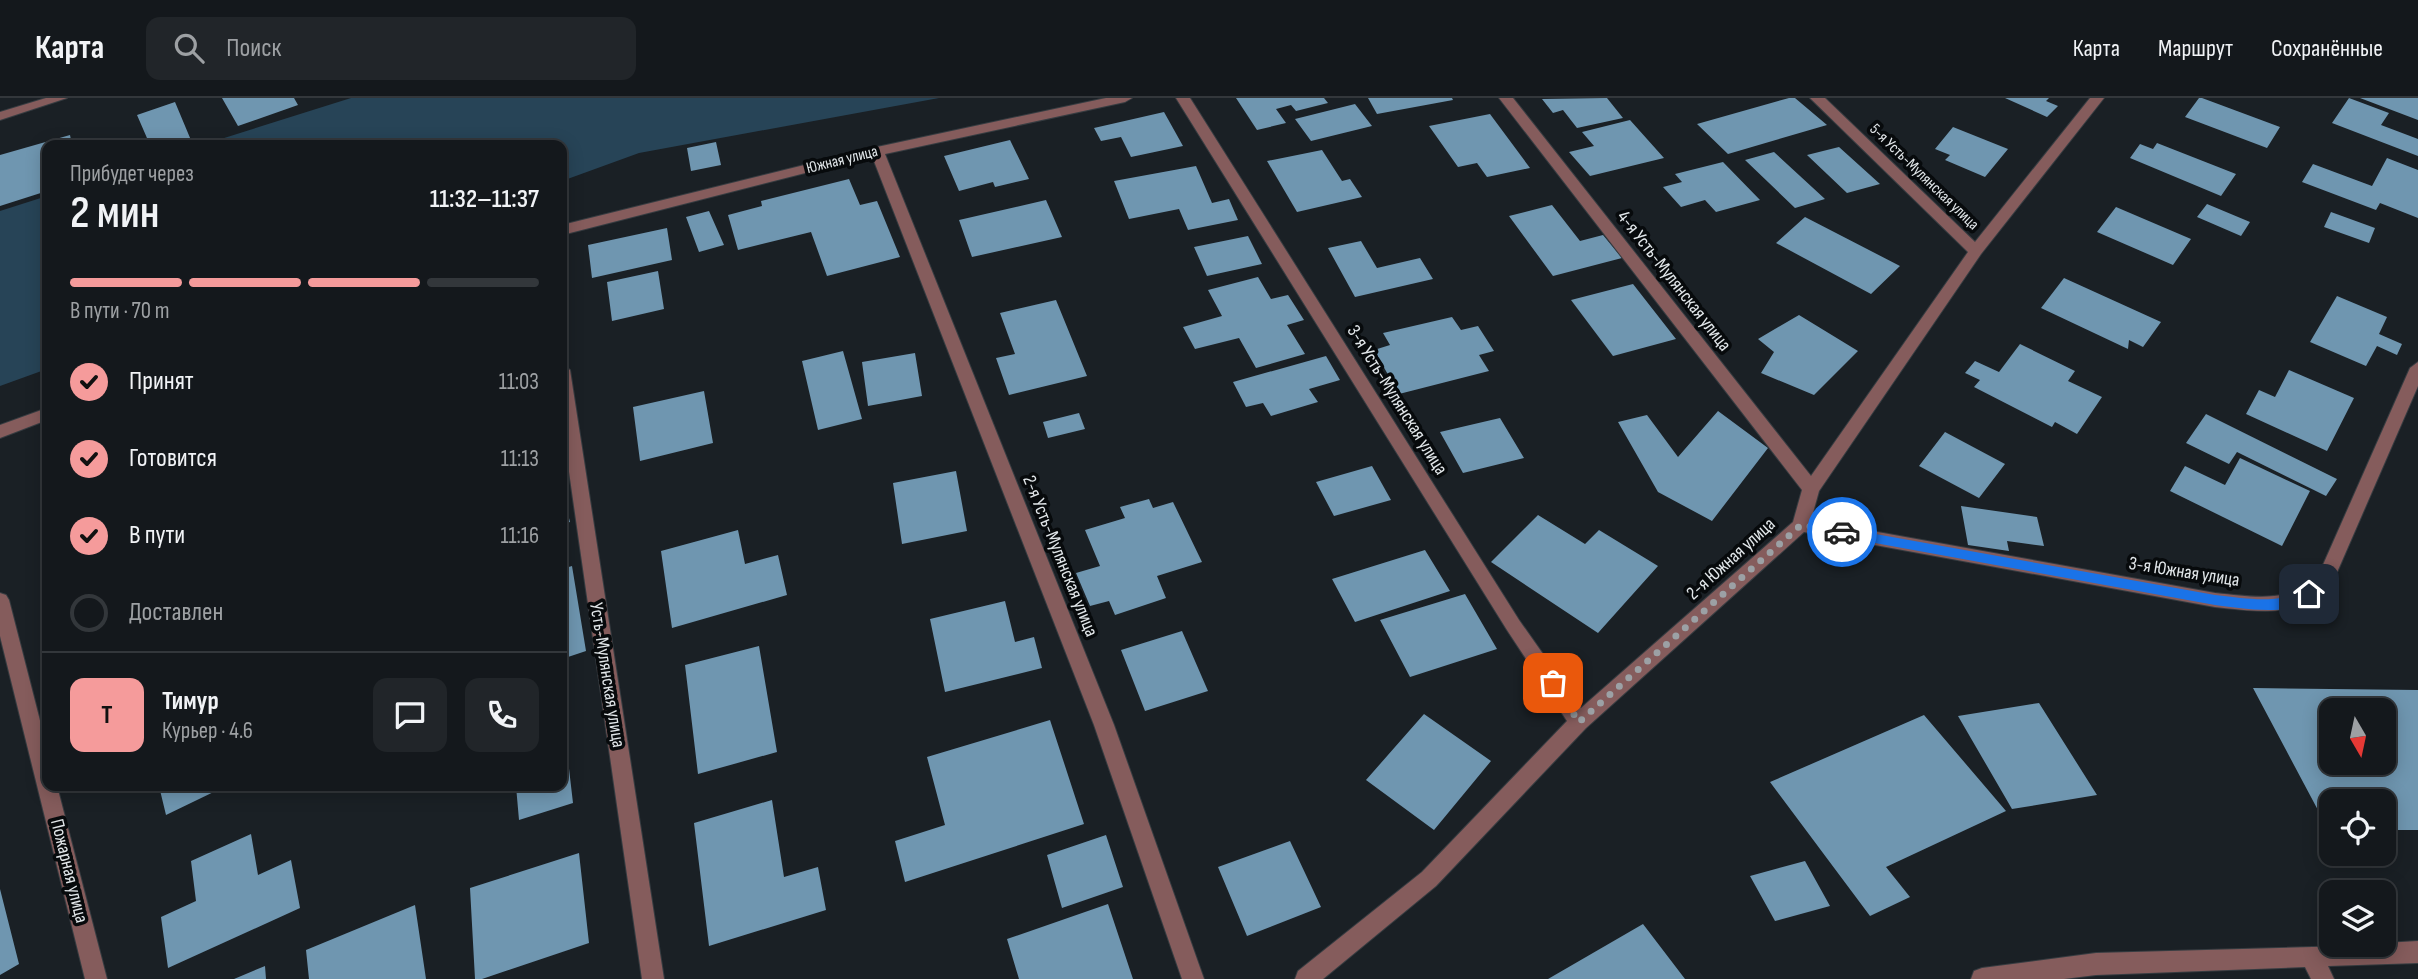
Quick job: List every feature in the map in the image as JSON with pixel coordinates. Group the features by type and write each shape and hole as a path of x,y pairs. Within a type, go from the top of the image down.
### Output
{"street":[{"path":"0,116 61,98"},
{"name":"Южная улица","path":"567,229 877,151 1125,98"},
{"name":"3-я Усть-Мулянская улица","path":"1184,98 1513,625 1579,722"},
{"name":"4-я Усть-Мулянская улица","path":"1506,98 1811,489"},
{"name":"5-я Усть-Мулянская улица","path":"1817,98 1976,251"},
{"name":"2-я Южная улица","path":"1306,979 1429,879 1579,722 1801,525 1811,489 1976,251 2097,98"},
{"name":"2-я Усть-Мулянская улица","path":"877,151 1104,725 1193,979"},
{"name":"3-я Южная улица","path":"1801,525 2215,600 2264,606 2297,601 2322,587 2418,368"},
{"name":"Усть-Мулянская улица","path":"567,403 653,979"},
{"path":"0,432 42,416"},
{"name":"Пожарная улица","path":"0,600 42,766"},
{"name":"Пожарная улица","path":"48,791 96,979"},
{"path":"1982,979 2096,964 2418,952"},
{"path":"2311,956 2323,979"}],"shaded area":[{"path":"351,98 939,98 639,153 567,179 567,140 218,140"},
{"path":"42,198 42,371 0,386 0,211"}],"building":[{"path":"222,98 294,98 298,105 238,126"},
{"path":"1236,98 1324,98 1328,103 1296,111 1291,105 1276,109 1286,123 1257,130"},
{"path":"1368,98 1452,98 1453,100 1377,114"},
{"path":"1607,98 1623,118 1577,128 1563,110 1553,113 1542,99"},
{"path":"1795,98 1827,125 1728,154 1697,124"},
{"path":"2005,98 2049,98 2046,101 2058,106 2047,117"},
{"path":"2199,98 2280,127 2267,148 2185,117"},
{"path":"2349,98 2389,113 2381,125 2418,139 2418,156 2332,123"},
{"path":"2360,98 2418,98 2418,120"},
{"path":"175,102 191,140 148,140 137,115"},
{"path":"1355,104 1372,126 1311,141 1295,119"},
{"path":"1164,112 1183,146 1131,157 1121,137 1101,141 1094,128"},
{"path":"1490,114 1530,168 1487,177 1477,163 1458,167 1429,126"},
{"path":"1630,120 1664,158 1590,176 1569,152 1594,146 1582,132"},
{"path":"1953,127 2008,149 1985,177 1945,160 1950,155 1935,149"},
{"path":"70,135 71,140 52,140"},
{"path":"1010,140 1029,179 995,187 993,182 959,191 944,156"},
{"path":"716,142 721,165 691,171 687,148"},
{"path":"42,143 42,193 0,206 0,155"},
{"path":"2157,143 2236,174 2221,196 2130,158 2140,144 2153,149"},
{"path":"1839,147 1880,184 1847,193 1807,155"},
{"path":"1322,150 1342,181 1350,179 1362,197 1297,212 1267,161"},
{"path":"1774,152 1825,199 1795,208 1745,160"},
{"path":"2387,158 2418,170 2418,218 2380,203 2376,210 2302,182 2313,164 2372,186"},
{"path":"1723,162 1760,200 1716,212 1705,200 1681,207 1663,187 1682,182 1675,174"},
{"path":"1196,166 1212,203 1229,199 1238,220 1188,230 1179,209 1129,219 1114,181"},
{"path":"849,179 860,205 877,201 900,257 827,276 811,232 738,250 728,215 762,206 761,201"},
{"path":"1046,200 1062,237 972,257 959,220"},
{"path":"2207,204 2250,222 2241,236 2197,217"},
{"path":"1552,205 1580,241 1603,235 1622,258 1553,276 1509,216"},
{"path":"2116,207 2191,239 2173,265 2097,232"},
{"path":"709,211 724,245 699,252 686,217"},
{"path":"2331,212 2375,228 2369,243 2324,227"},
{"path":"1805,217 1900,266 1871,294 1776,243"},
{"path":"667,228 672,260 592,278 588,245"},
{"path":"1248,236 1262,264 1207,276 1194,247"},
{"path":"1361,241 1377,268 1420,258 1433,279 1355,297 1328,248"},
{"path":"658,271 664,309 612,321 607,282"},
{"path":"1258,277 1271,299 1288,295 1304,320 1287,325 1305,354 1256,368 1239,338 1195,349 1183,327 1222,316 1208,290"},
{"path":"2064,278 2161,322 2143,347 2129,340 2128,349 2041,308"},
{"path":"1633,284 1676,339 1613,356 1571,300"},
{"path":"2337,296 2387,317 2379,334 2402,344 2397,355 2377,346 2366,366 2310,342"},
{"path":"1056,300 1087,376 1009,395 996,358 1015,354 1000,313"},
{"path":"1799,315 1858,351 1814,395 1761,373 1774,352 1758,339"},
{"path":"1452,317 1461,330 1478,326 1494,351 1479,355 1489,371 1399,394 1374,350 1390,345 1383,333"},
{"path":"2020,344 2075,371 2068,381 2102,397 2077,434 2055,422 2052,427 1974,387 1980,380 1965,373 1975,361 1999,372"},
{"path":"843,351 862,419 818,430 802,361"},
{"path":"915,353 922,396 868,406 862,362"},
{"path":"1326,356 1340,380 1309,389 1318,402 1271,416 1263,403 1246,407 1233,382"},
{"path":"2289,370 2354,398 2327,451 2246,414 2259,390 2275,397"},
{"path":"704,391 713,443 640,461 633,407"},
{"path":"1718,411 1768,448 1712,521 1658,492 1618,422 1647,415 1678,457"},
{"path":"1079,413 1085,429 1048,438 1043,422"},
{"path":"2206,414 2337,479 2326,496 2237,452 2229,464 2186,443"},
{"path":"1500,418 1524,458 1463,473 1440,432"},
{"path":"1945,432 2005,464 1979,498 1919,466"},
{"path":"2240,458 2310,491 2282,546 2170,491 2185,466 2225,485"},
{"path":"1372,466 1391,500 1334,516 1316,482"},
{"path":"956,471 967,531 902,544 893,483"},
{"path":"1149,499 1153,508 1173,502 1202,562 1157,576 1166,598 1115,615 1109,601 1090,606 1076,573 1100,566 1085,530 1125,518 1120,507"},
{"path":"1961,506 2037,517 2044,546 2007,541 2009,551 1968,545"},
{"path":"1538,515 1585,544 1599,530 1658,566 1598,633 1491,562"},
{"path":"738,530 745,564 778,555 787,595 672,628 661,551"},
{"path":"1425,550 1450,591 1355,622 1332,579"},
{"path":"572,566 586,651 567,657 567,568"},
{"path":"1465,594 1497,649 1410,677 1380,620"},
{"path":"1005,601 1015,642 1034,637 1042,668 945,692 930,619"},
{"path":"1182,631 1208,691 1145,711 1121,650"},
{"path":"759,646 777,752 698,774 685,665"},
{"path":"2253,688 2418,690 2418,830 2396,830 2396,789 2319,789 2319,812"},
{"path":"2039,703 2097,795 2012,809 1958,716"},
{"path":"1424,714 1491,761 1434,830 1366,780"},
{"path":"1924,715 2006,811 1886,867 1910,897 1870,916 1770,782"},
{"path":"1050,720 1084,824 905,882 895,841 945,825 927,757"},
{"path":"567,751 573,803 519,820 516,791 567,791"},
{"path":"160,791 216,791 166,815"},
{"path":"772,800 784,877 818,867 826,910 709,946 694,823"},
{"path":"251,834 258,875 291,860 300,908 168,968 161,917 196,901 191,861"},
{"path":"1106,835 1123,887 1062,908 1047,855"},
{"path":"1290,841 1321,907 1247,936 1218,867"},
{"path":"579,853 589,943 482,979 475,979 470,888"},
{"path":"1805,861 1830,906 1775,921 1750,876"},
{"path":"0,889 19,964 0,975"},
{"path":"1108,904 1133,979 1019,979 1007,939"},
{"path":"415,905 426,979 309,979 306,950"},
{"path":"1643,924 1685,979 1548,979"},
{"path":"265,966 266,979 234,979"}],"way so far":[{"path":"1553,683 1579,722 1801,525 1842,532"}],"route":[{"path":"1842,532 2215,600 2264,606 2297,601 2309,594"}]}
